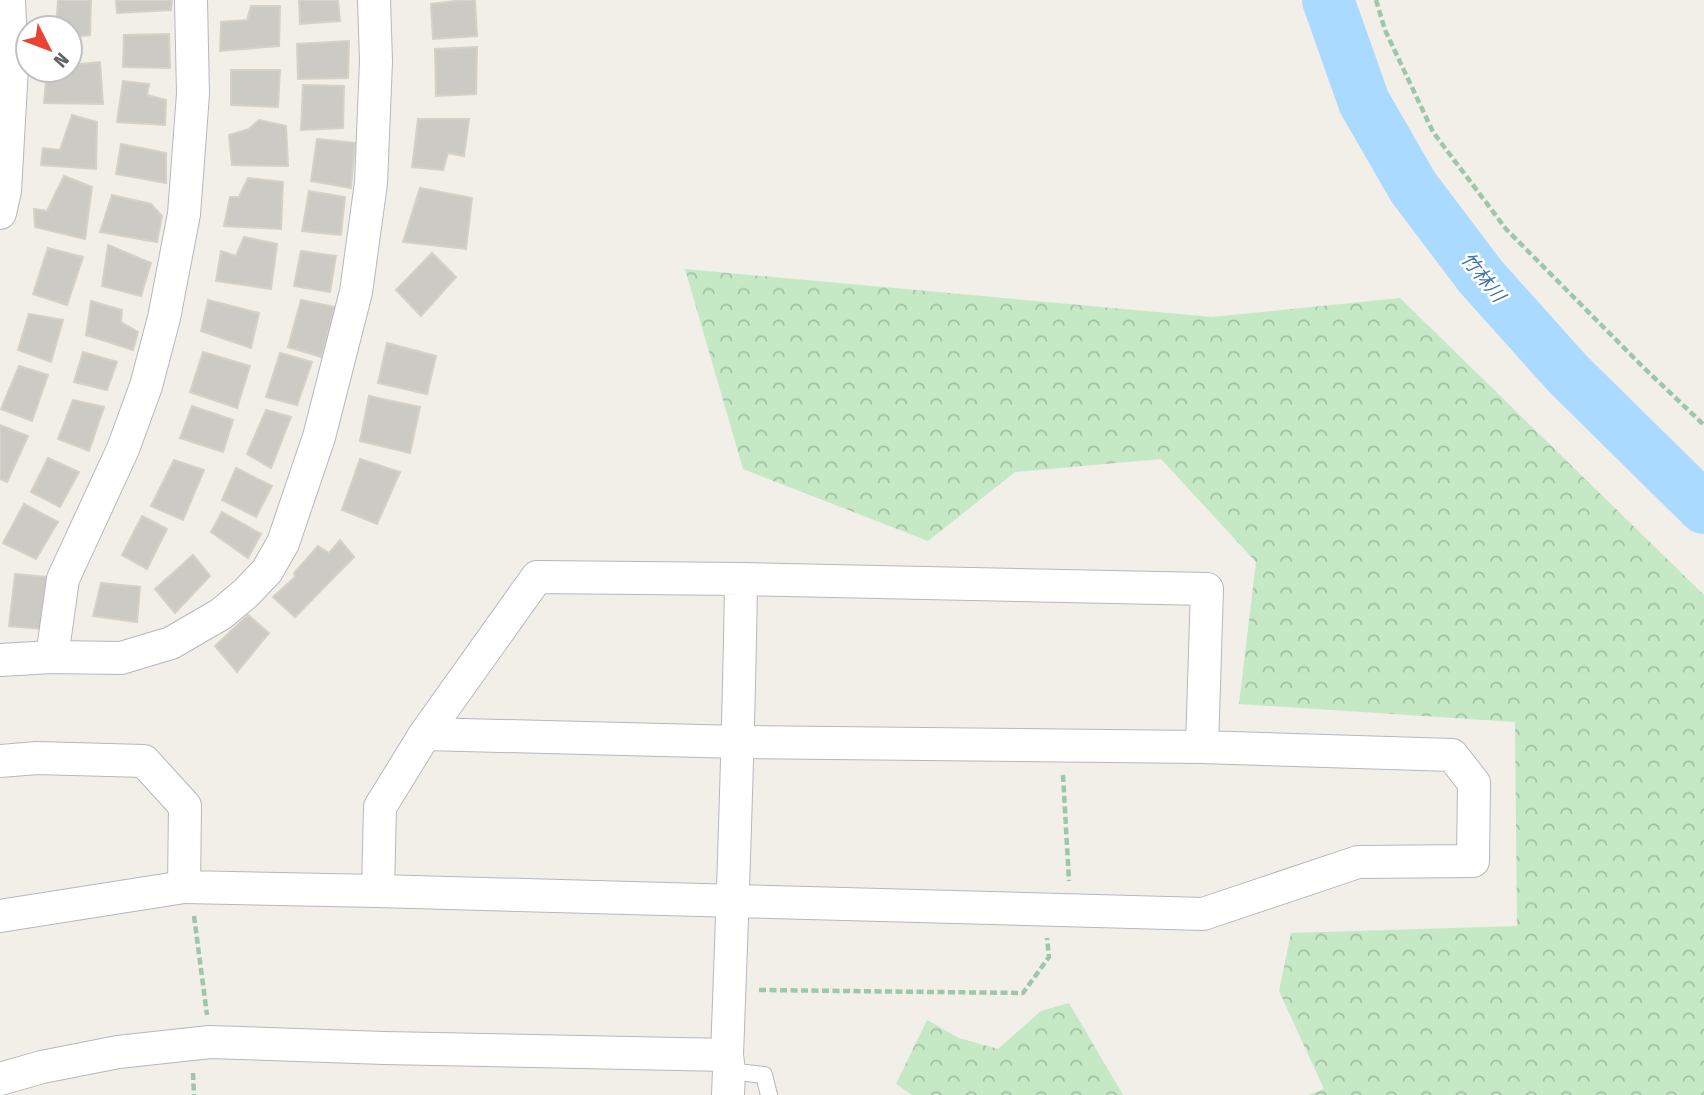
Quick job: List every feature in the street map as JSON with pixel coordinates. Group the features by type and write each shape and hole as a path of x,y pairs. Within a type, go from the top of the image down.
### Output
{"street":[{"path":"0,213 5,191 12,67 9,0"},
{"path":"52,657 63,579 122,449 146,387 164,318 184,214 193,94 191,0"},
{"path":"0,660 52,657 121,658 171,643 221,614 246,593 267,571 283,543 319,437 356,292 370,183 376,61 374,0"},
{"path":"378,891 380,807 425,734 537,578 741,579 1207,589 1202,747"},
{"path":"0,1079 42,1067 118,1052 210,1042 398,1048 728,1073 741,579"},
{"path":"0,916 188,887 1203,914 1358,862 1473,861 1474,783 1452,755 1202,747 738,742 425,734"},
{"path":"0,761 37,758 144,761 185,806 188,887"}],"lane":[{"path":"728,1073 764,1075 769,1095"}],"path":[{"path":"1376,0 1385,30 1433,132 1506,229 1704,425"},
{"path":"729,989 1023,993 1049,957 1057,910 1061,746"},
{"path":"188,887 210,1042"}],"green space":[{"path":"685,269 1212,317 1400,298 1704,595 1704,1095 1308,1095 1324,1089 1279,991 1291,933 1517,926 1515,722 1239,704 1256,562 1161,459 1015,472 928,541 743,469"},
{"path":"1069,1003 1123,1095 912,1095 896,1084 927,1020 959,1038 998,1049 1041,1011"}],"building":[{"path":"58,0 91,0 90,35 84,36 84,14 57,14"},
{"path":"116,0 172,0 171,10 117,13"},
{"path":"299,0 338,0 340,21 300,24"},
{"path":"475,0 477,36 433,39 431,4"},
{"path":"251,6 280,6 279,46 220,51 221,22 247,20"},
{"path":"169,34 170,68 123,67 124,35"},
{"path":"349,41 348,78 298,79 297,44"},
{"path":"477,47 476,94 436,96 435,49"},
{"path":"100,62 103,104 44,103 46,84 84,84 84,64"},
{"path":"231,70 280,70 278,107 231,105"},
{"path":"123,81 149,84 147,95 166,100 165,125 117,122"},
{"path":"303,85 344,86 343,128 301,130"},
{"path":"72,115 97,122 96,169 41,165 43,148 60,150"},
{"path":"418,119 469,119 464,156 448,153 443,170 412,167"},
{"path":"259,120 286,126 288,166 232,165 229,135 249,129"},
{"path":"317,139 355,143 351,188 311,181"},
{"path":"121,144 166,153 166,183 116,174"},
{"path":"64,176 92,187 85,239 35,227 34,209 47,211"},
{"path":"248,178 283,182 281,229 224,226 230,197 239,197"},
{"path":"420,188 472,198 466,249 403,242"},
{"path":"309,191 345,197 341,235 302,231"},
{"path":"112,195 151,204 162,216 157,242 100,232"},
{"path":"244,237 277,244 271,289 216,281 221,251 236,256"},
{"path":"108,245 151,263 141,296 102,286"},
{"path":"48,248 83,257 67,305 33,294"},
{"path":"301,251 336,256 330,292 294,286"},
{"path":"432,253 456,277 421,316 396,290"},
{"path":"208,300 259,313 251,348 201,331"},
{"path":"301,300 335,307 321,357 288,347"},
{"path":"91,301 122,310 121,322 138,332 133,350 86,335"},
{"path":"29,314 63,320 51,362 18,350"},
{"path":"387,343 436,356 427,394 378,383"},
{"path":"83,352 117,362 107,390 74,382"},
{"path":"203,352 250,366 237,408 190,392"},
{"path":"280,353 312,362 297,405 266,397"},
{"path":"19,366 48,375 32,421 1,409"},
{"path":"369,396 420,407 410,453 360,441"},
{"path":"73,400 104,407 89,451 58,439"},
{"path":"192,406 233,420 223,452 180,438"},
{"path":"266,410 291,417 271,468 247,454"},
{"path":"0,425 28,436 7,482 0,479"},
{"path":"48,458 79,472 60,507 31,492"},
{"path":"360,459 400,472 377,524 342,510"},
{"path":"174,460 204,470 183,520 151,506"},
{"path":"236,468 272,486 256,517 222,500"},
{"path":"24,504 58,522 36,559 3,543"},
{"path":"222,512 261,534 248,558 211,532"},
{"path":"142,516 167,529 147,569 122,555"},
{"path":"340,540 354,557 295,617 273,597 295,577 294,573 318,546 329,553"},
{"path":"193,555 210,576 175,613 155,589"},
{"path":"15,574 47,577 41,629 9,626"},
{"path":"101,583 140,587 137,622 93,616"},
{"path":"248,615 269,633 237,672 215,646"}],"waterway":[{"name":"竹林川","path":"1328,0 1364,102 1413,187 1481,277 1568,374 1704,508"}]}
